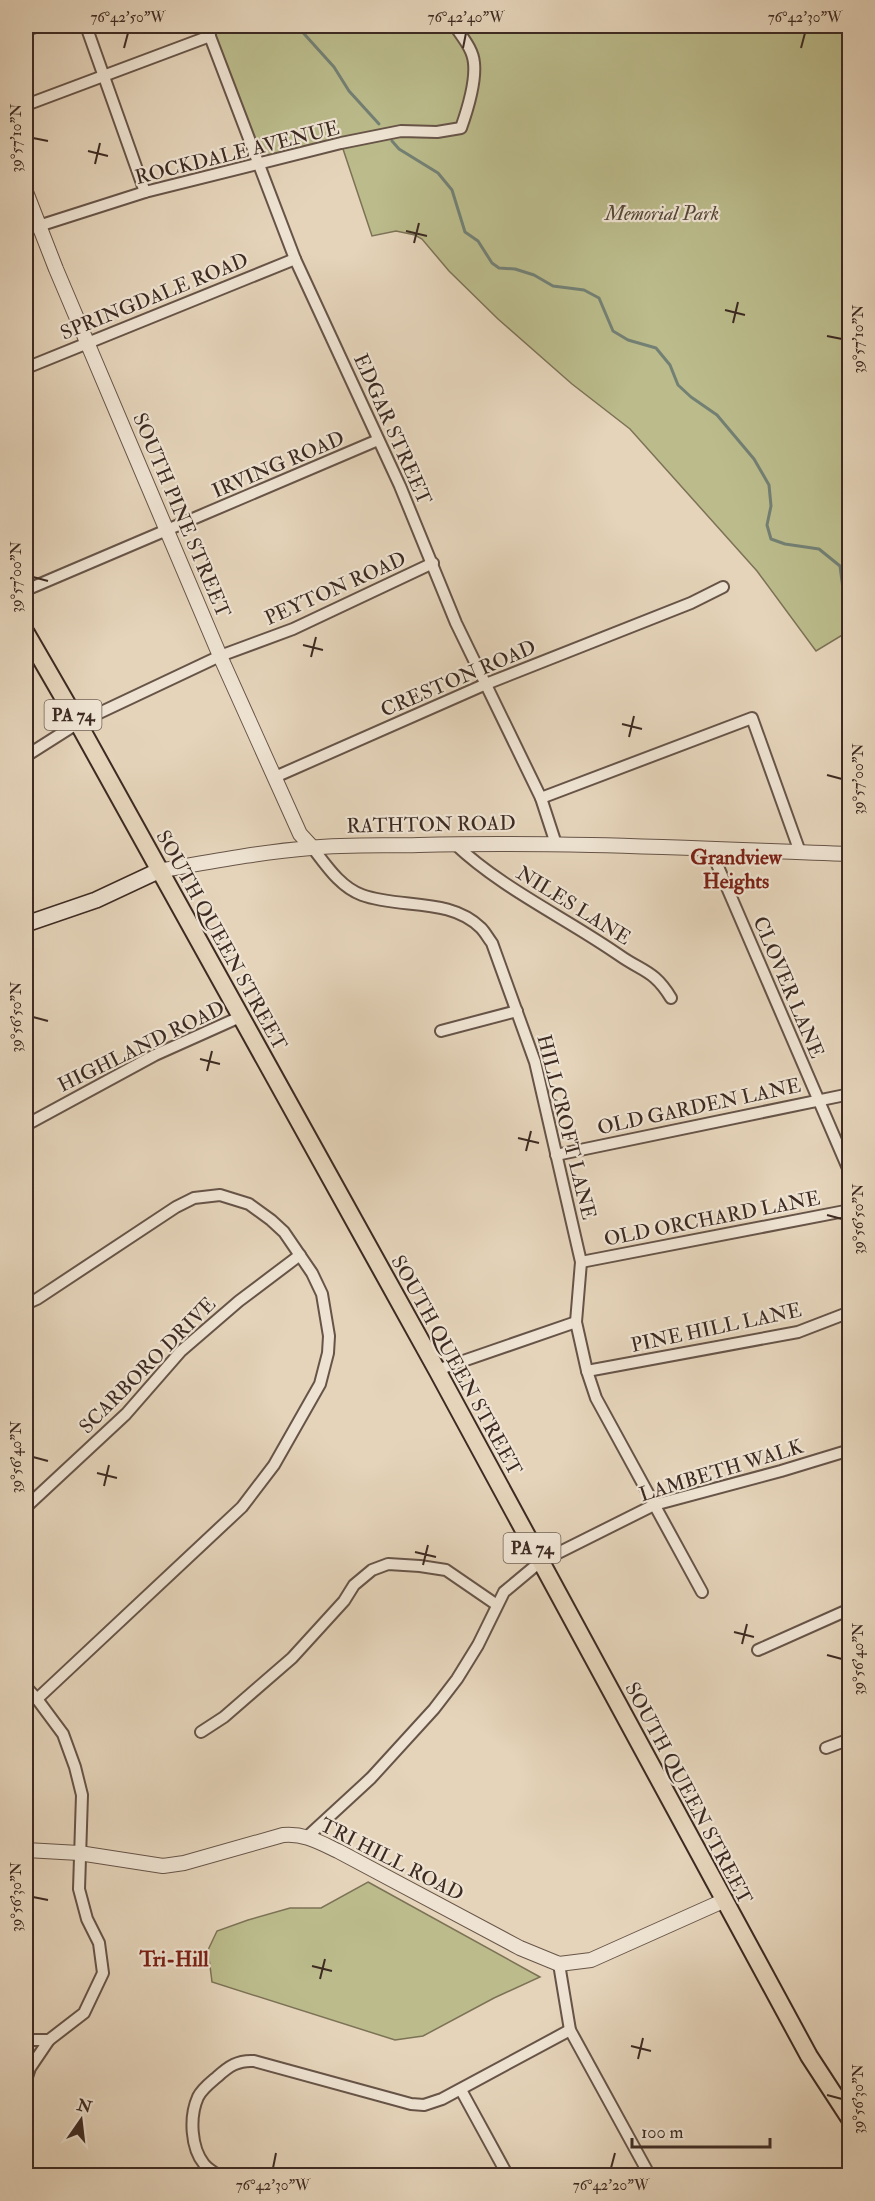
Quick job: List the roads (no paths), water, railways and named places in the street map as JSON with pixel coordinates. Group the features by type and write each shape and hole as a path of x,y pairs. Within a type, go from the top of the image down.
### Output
{"main road":[{"name":"SOUTH QUEEN STREET","path":"26,633 437,1370 723,1901 809,2056 849,2119"},
{"name":"RATHTON ROAD","path":"26,924 96,900 158,870"}],"street":[{"path":"86,26 145,192"},
{"name":"ROCKDALE AVENUE","path":"32,228 145,192 341,143 401,131 437,132 461,128 470,102 474,64 468,44 455,26"},
{"path":"26,105 104,76 208,31"},
{"name":"EDGAR STREET","path":"208,31 295,259 433,563 456,623 541,798 556,844"},
{"name":"SOUTH PINE STREET","path":"26,192 32,228 87,342 220,656 300,834 312,847"},
{"name":"SPRINGDALE ROAD","path":"26,368 295,259"},
{"name":"IRVING ROAD","path":"26,590 378,440"},
{"name":"PEYTON ROAD","path":"26,756 78,723 220,656 293,629 433,563"},
{"name":"CRESTON ROAD","path":"275,777 486,684 691,603 723,588"},
{"path":"541,798 752,718 800,852"},
{"name":"NILES LANE","path":"455,844 475,863 495,877 586,932 623,958 650,972 663,985 671,998"},
{"name":"RATHTON ROAD","path":"158,870 312,847 556,844 849,854"},
{"name":"HILLCROFT LANE","path":"312,847 338,880 360,894 389,901 441,907 464,915 481,928 492,943 536,1062 581,1262 576,1322 587,1371 596,1398 702,1592"},
{"name":"CLOVER LANE","path":"711,848 849,1173"},
{"path":"441,1031 518,1011"},
{"name":"HIGHLAND ROAD","path":"27,1122 155,1055 240,1017"},
{"name":"OLD GARDEN LANE","path":"556,1155 849,1094"},
{"path":"26,1304 67,1280 176,1207 194,1198 220,1195 249,1204 272,1220 284,1232 312,1273 322,1294 329,1336 328,1353 320,1384 310,1404 274,1465 242,1507 37,1699"},
{"name":"OLD ORCHARD LANE","path":"581,1262 849,1209"},
{"name":"SCARBORO DRIVE","path":"26,1507 126,1414 181,1351 239,1301 300,1255"},
{"name":"PINE HILL LANE","path":"587,1371 798,1332 849,1312"},
{"path":"437,1370 576,1322"},
{"name":"LAMBETH WALK","path":"307,1836 377,1771 434,1709 457,1679 478,1645 504,1592 540,1562 654,1505 849,1450"},
{"path":"201,1732 224,1717 292,1658 344,1601 354,1585 372,1570 388,1564 446,1570 497,1605"},
{"path":"758,1650 849,1609"},
{"path":"26,1687 63,1734 75,1767 82,1795 79,1889 87,1919 99,1943 103,1973 84,2013 49,2040 30,2068 26,2080"},
{"path":"826,1748 849,1739"},
{"name":"TRI HILL ROAD","path":"26,1850 79,1853 163,1866 184,1863 283,1835 307,1836 520,1948 559,1964 591,1960 723,1901"},
{"path":"559,1964 570,2030 650,2175"},
{"path":"219,2175 205,2166 196,2151 192,2121 198,2098 207,2085 227,2068 241,2060 254,2061 411,2104 424,2105 461,2090 570,2030"},
{"path":"26,2040 49,2040"},
{"path":"461,2090 508,2175"},
{"path":"26,2169 32,2175"}],"waterway":[{"path":"297,26 334,67 349,91 379,124"},
{"path":"392,141 399,149 438,173 452,190 465,232 478,241 492,263 499,268 515,269 534,275 553,286 584,290 599,298 613,331 628,340 656,348 670,365 678,385 717,415 754,459 769,485 771,506 767,525 771,539 785,544 819,549 840,566 845,604 850,619"}],"district":[{"name":"Grandview Heights","path":"736,869"},
{"name":"Tri-Hill","path":"174,1959"}],"park label":[{"name":"Memorial Park","path":"662,213"}]}
